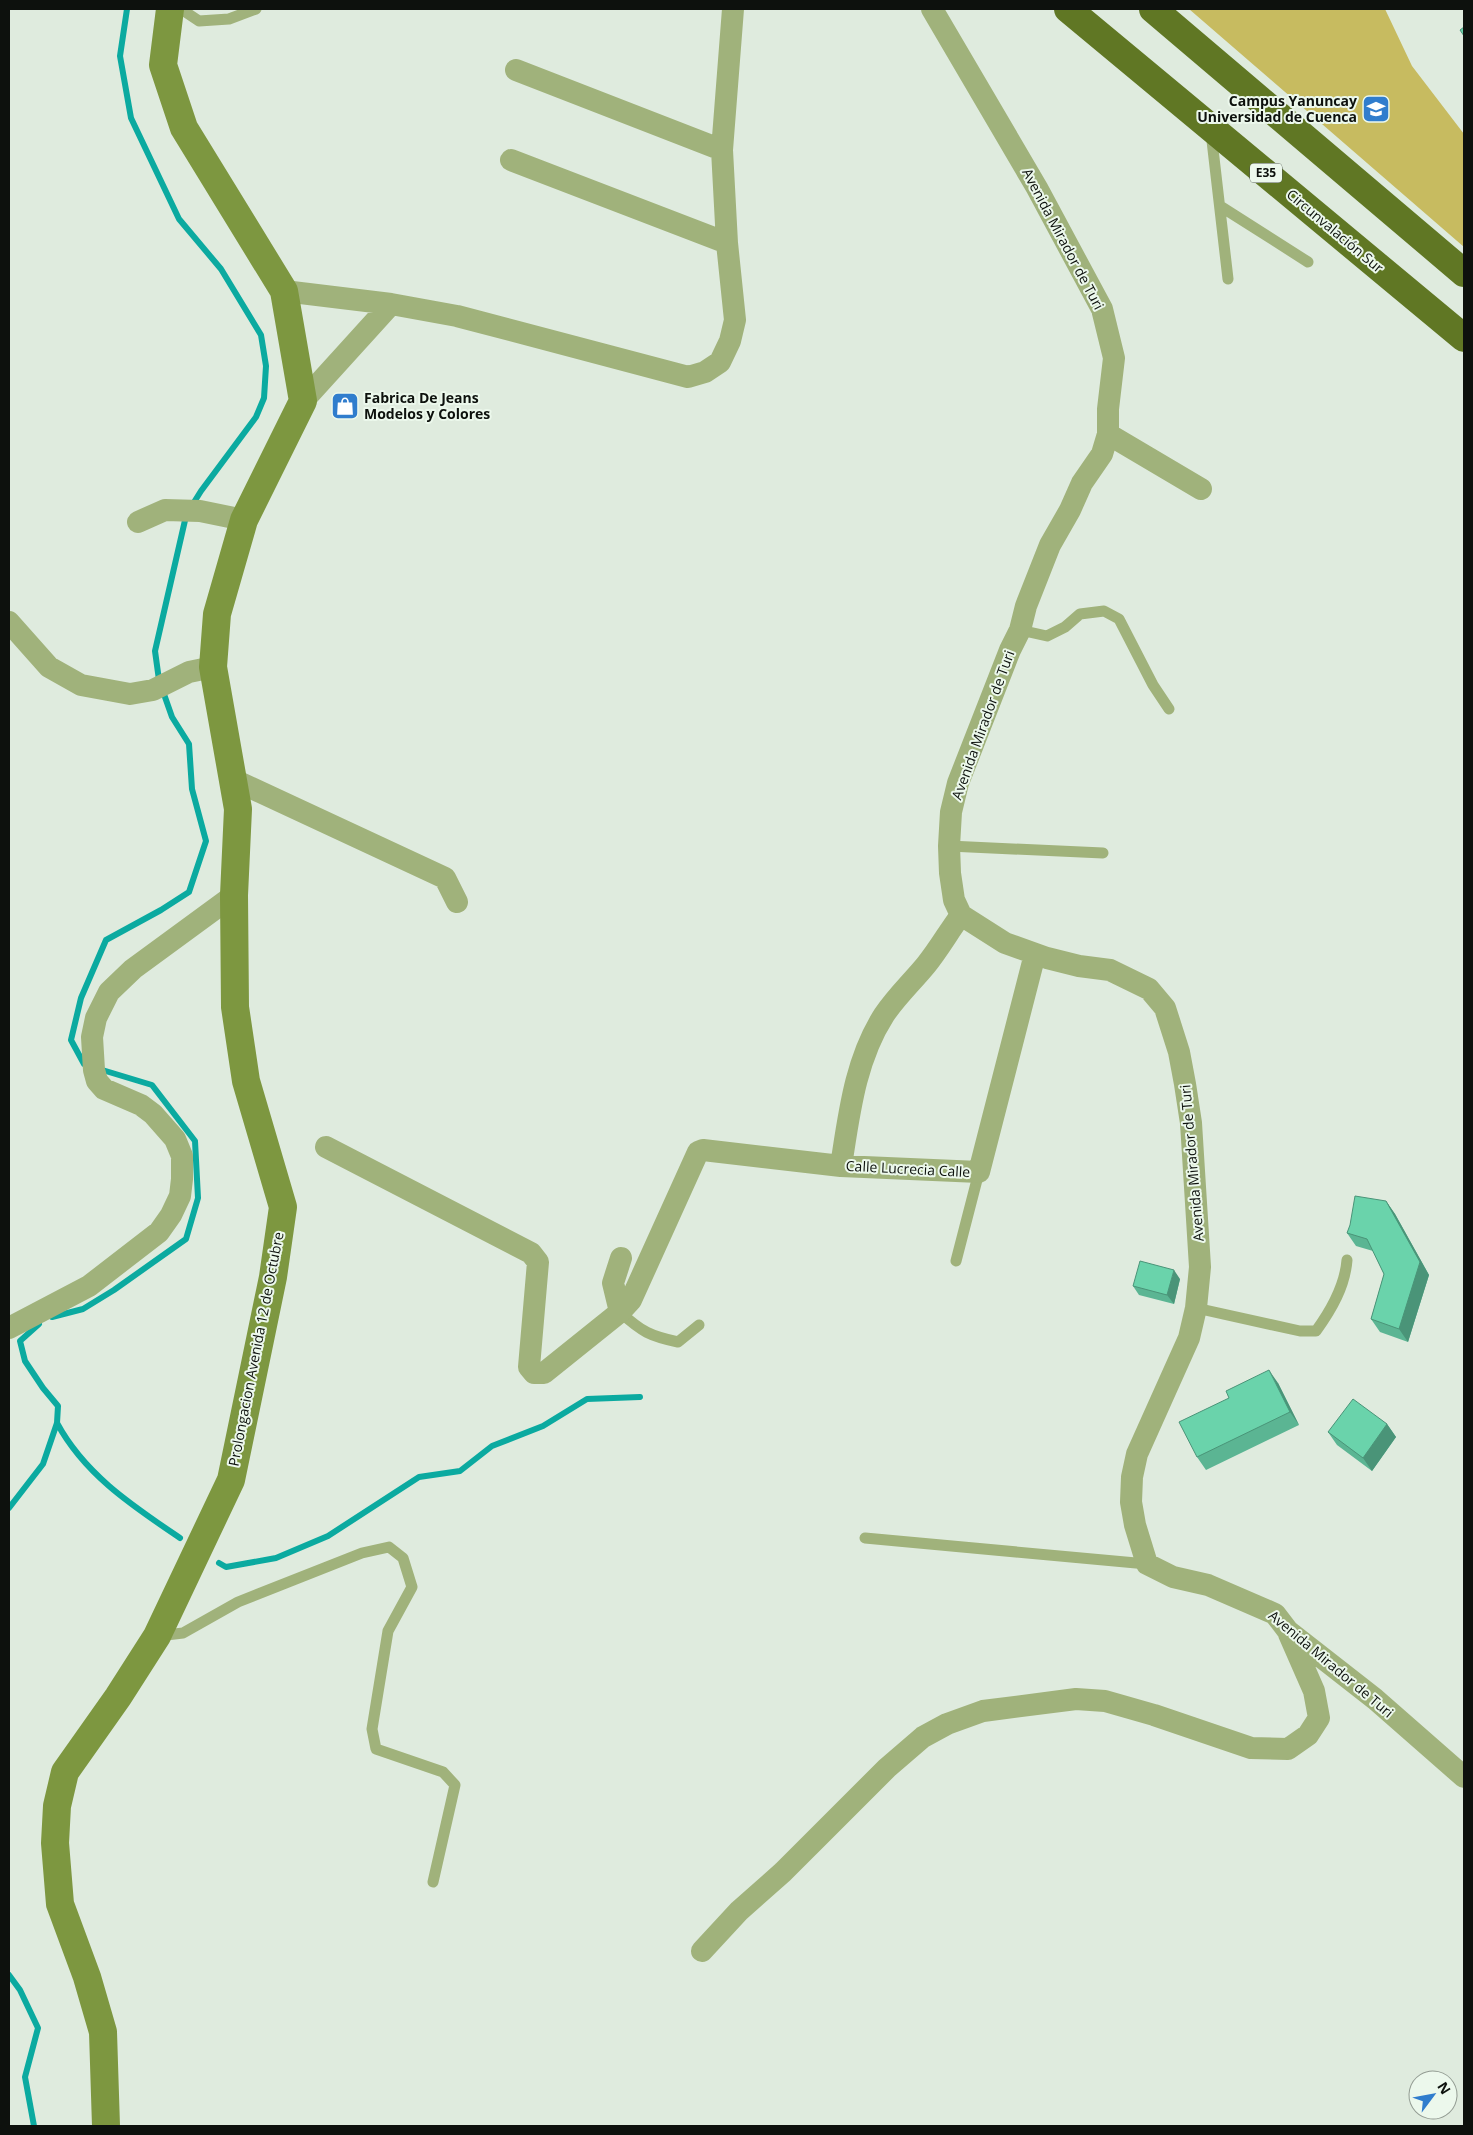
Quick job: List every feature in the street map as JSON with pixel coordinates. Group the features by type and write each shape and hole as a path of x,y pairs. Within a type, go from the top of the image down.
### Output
{"highway":[{"name":"Circunvalación Sur","path":"1068,9 1464,338"},
{"path":"1153,9 1464,272"}],"main road":[{"path":"170,9 163,65 184,128 284,291 303,401"},
{"name":"Prolongacion Avenida 12 de Octubre","path":"106,2126 103,2032 60,1904 55,1843 56,1806 65,1772 118,1697 157,1636 231,1480 273,1277 283,1207 246,1081 235,1007 234,895 238,809 214,667 217,614 244,520 303,401"}],"street":[{"path":"284,291 391,304 457,316 688,377 705,372 720,362 730,341 735,320 727,243 722,150 733,9"},
{"name":"Avenida Mirador de Turi","path":"932,9 1037,188 1102,309 1114,358 1108,409 1108,434 1102,454 1082,483 1070,510 1050,545 1026,606 1020,630 1010,650 958,783 951,812 948,846 954,900 961,915 1004,943 1079,966 1110,970 1149,989 1165,1008 1179,1052 1191,1123 1200,1267 1196,1308 1189,1338 1137,1454 1132,1477 1131,1502 1135,1525 1147,1564 1173,1577 1208,1585 1275,1614 1288,1631 1374,1699 1464,1777"},
{"path":"516,70 722,150"},
{"path":"511,160 727,243"},
{"path":"303,401 391,304"},
{"path":"1108,434 1201,489"},
{"path":"138,522 165,510 200,511 244,520"},
{"path":"9,622 50,667 80,685 130,694 153,690 189,672 214,667"},
{"path":"232,779 445,878 457,902"},
{"path":"9,1328 89,1286 159,1232 171,1215 180,1196 182,1156 175,1139 153,1114 141,1105 104,1089 97,1081 94,1070 92,1041 96,1018 109,992 133,969 234,895"},
{"path":"841,1166 853,1094 867,1048 884,1016 908,984 926,965 961,915"},
{"name":"Calle Lucrecia Calle","path":"620,1312 631,1300 695,1158 698,1152 703,1150 841,1166 979,1172 1035,954"},
{"path":"326,1148 530,1253 538,1262 529,1352 529,1367 534,1372 544,1373 620,1312 613,1282 621,1258"},
{"path":"702,1951 739,1911 783,1872 886,1768 923,1738 947,1724 983,1711 1076,1699 1105,1701 1154,1715 1251,1748 1288,1749 1308,1735 1319,1718 1314,1691 1288,1631"}],"lane":[{"path":"181,9 199,21 230,19 256,9"},
{"path":"1211,127 1228,279"},
{"path":"1220,206 1308,262"},
{"path":"1020,630 1047,636 1065,627 1080,614 1104,611 1119,619 1153,685 1169,709"},
{"path":"948,846 1103,853"},
{"path":"956,1261 979,1172"},
{"path":"1196,1308 1300,1331 1316,1331 1328,1315 1346,1278 1347,1260"},
{"path":"620,1312 637,1328 651,1336 678,1342 699,1325"},
{"path":"865,1538 1147,1564"},
{"path":"157,1636 183,1633 238,1602 362,1553 389,1547 403,1558 412,1587 388,1631 372,1729 376,1749 443,1772 454,1785 433,1882"}],"shaded area":[{"name":"Campus Yanuncay Universidad de Cuenca","path":"1189,9 1385,9 1412,66 1464,134 1464,247"}],"building":[{"path":"1464,27 1464,36 1460,30"},
{"path":"1355,1196 1386,1201 1420,1262 1399,1329 1371,1319 1384,1274 1367,1239 1347,1233"},
{"path":"1140,1261 1174,1270 1167,1295 1133,1286"},
{"path":"1269,1370 1290,1412 1197,1457 1179,1422 1229,1398 1226,1391"},
{"path":"1353,1399 1387,1424 1363,1458 1328,1432"}],"waterway":[{"path":"127,9 120,56 131,118 179,219 221,269 261,335 266,366 264,398 256,417 191,507"},
{"path":"87,1065 84,1064 71,1040 81,998 106,940 161,910 189,892 206,841 192,789 189,744 172,717 159,680 155,651 186,516"},
{"path":"52,1317 83,1309 114,1290 186,1239 198,1198 195,1141 152,1085 99,1069"},
{"path":"9,1508 43,1464 57,1423 58,1406 25,1361 20,1341 39,1324"},
{"path":"219,1563 226,1567 276,1558 328,1536 419,1477 460,1471 492,1446 543,1426 587,1399 640,1397"},
{"path":"57,1423 68,1442 96,1474 145,1514 180,1538"},
{"path":"9,1975 20,1990 38,2028 25,2077 34,2126"}],"place":[{"name":"Campus Yanuncay Universidad de Cuenca","path":"1376,109"},
{"name":"Fabrica De Jeans Modelos y Colores","path":"345,406"}]}
